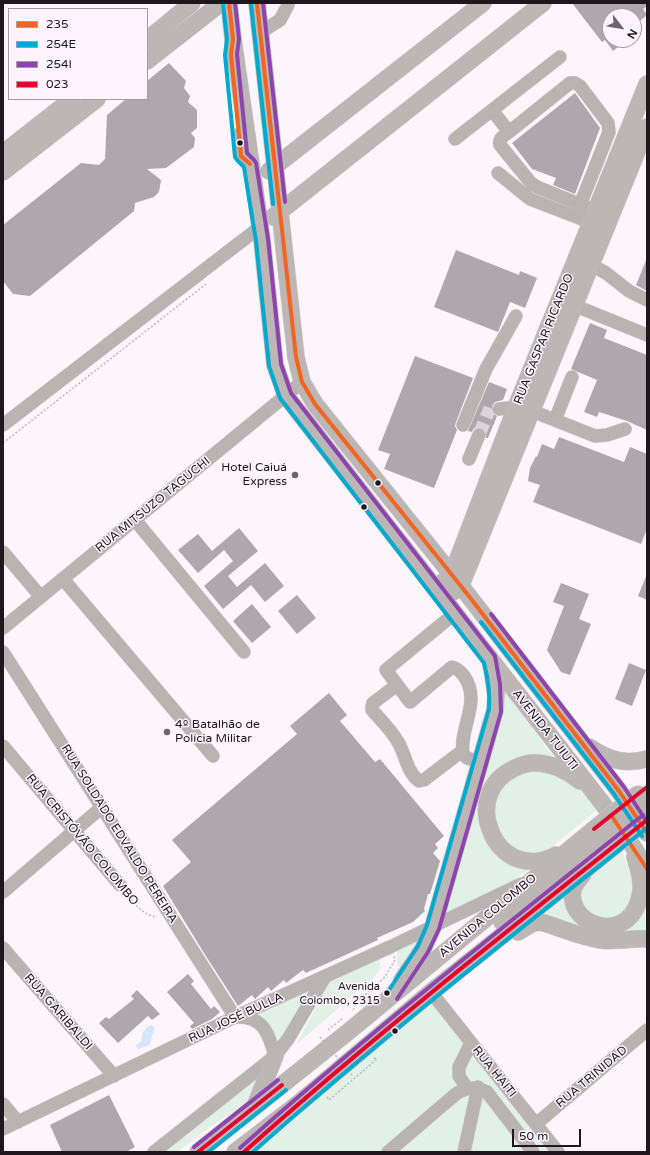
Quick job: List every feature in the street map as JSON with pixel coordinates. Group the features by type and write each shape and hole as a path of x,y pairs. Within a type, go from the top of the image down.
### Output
{"main road":[{"path":"148,39 192,3"},
{"path":"148,60 221,3"},
{"name":"AVENIDA TUIUTI","path":"229,3 259,222 275,365 286,396 603,804 632,845 647,870"},
{"name":"AVENIDA TUIUTI","path":"257,3 296,357 302,382 315,404 456,580 619,792 647,832"},
{"path":"254,187 276,171 483,3"},
{"path":"259,222 543,3"},
{"name":"RUA GASPAR RICARDO","path":"440,594 456,580 469,548 630,148 642,110 647,84"},
{"path":"3,172 53,124 71,100"},
{"path":"3,153 95,100"},
{"name":"RUA GASPAR RICARDO","path":"584,261 594,217 630,148 647,127"},
{"path":"247,141 272,136"},
{"path":"268,302 289,296"},
{"path":"392,996 423,950 433,927 495,710 496,694 490,660"},
{"path":"580,741 599,754 613,760 633,762 647,759"},
{"path":"575,844 550,859 538,862 525,862 512,856 502,848 494,839 486,814 487,802 491,790 498,778 522,764 535,763 550,765 563,770 578,780 603,804"},
{"name":"AVENIDA COLOMBO","path":"431,992 481,939 645,802"},
{"name":"AVENIDA COLOMBO","path":"235,1152 298,1103 431,992 591,865 602,839 645,802"},
{"name":"AVENIDA COLOMBO","path":"198,1152 392,996 575,844 602,839"},
{"path":"591,865 573,889 576,907 580,914 594,925 603,927 614,926 624,922 632,914 638,904 641,889 640,875 632,845"},
{"path":"431,992 473,966 533,923 541,922 601,940 636,938 647,939"},
{"path":"255,1106 275,1056"},
{"path":"244,1152 298,1103"}],"street":[{"path":"261,32 280,20 288,3"},
{"path":"233,39 231,54 241,156 250,164"},
{"path":"455,139 560,57"},
{"path":"580,205 610,127 580,86 570,83 500,139 500,146 531,183 580,205 594,217"},
{"path":"492,110 509,132"},
{"path":"498,173 530,199 594,217"},
{"path":"3,425 259,222"},
{"path":"584,261 606,273 629,291 647,300"},
{"path":"568,302 647,335"},
{"path":"463,425 475,402 486,369 516,316"},
{"path":"555,420 572,377"},
{"name":"RUA MITSUZO TAGUCHI","path":"3,628 302,382"},
{"path":"499,409 524,409 595,436 607,435 625,429"},
{"path":"469,459 479,435"},
{"path":"135,520 244,652"},
{"path":"3,552 41,597"},
{"path":"62,579 213,756"},
{"path":"396,685 374,703 372,710 398,742 414,776 419,781 424,780 462,751 471,699 468,684 463,674 458,669 452,667 410,702 386,670 454,614"},
{"name":"RUA SOLDADO EDVALDO PEREIRA","path":"3,652 235,1017"},
{"name":"RUA CRISTÓVÃO COLOMBO","path":"3,746 120,885"},
{"path":"462,751 466,757 480,762"},
{"path":"3,892 102,807"},
{"name":"RUA JOSÉ BULLA","path":"3,1129 235,1017 433,927 535,877"},
{"name":"RUA GARIBALDI","path":"3,948 114,1076"},
{"path":"154,1152 275,1056 288,1039 325,977"},
{"name":"RUA HAITI","path":"431,992 558,1152"},
{"path":"235,1017 252,1018 259,1023 266,1031 275,1056"},
{"name":"RUA TRINIDAD","path":"536,1124 647,1030"},
{"path":"471,1043 459,1067 459,1076 472,1088 486,1092 533,1152"},
{"path":"388,1152 457,1093 472,1088"},
{"path":"464,1152 472,1088"},
{"path":"3,1104 18,1122"}],"path":[{"name":"RUA CRISTÓVÃO COLOMBO","path":"120,885 139,909 151,916 160,917 171,915"},
{"path":"352,1012 358,1001 384,978 395,960 390,947"},
{"path":"320,1037 353,1076 375,1057 377,1059 329,1100 326,1097"}],"shaded area":[{"path":"502,687 558,763 530,760 482,803 517,867 529,870 493,894 439,915"},
{"path":"542,768 581,788 597,810 552,847 539,854 524,853 512,849 495,829 493,803 500,786 511,775"},
{"path":"622,850 632,876 636,894 629,913 606,924 579,904 580,881"},
{"path":"567,893 592,932 538,918"},
{"path":"647,896 647,932 617,934"},
{"path":"420,938 402,968 397,966 397,949"},
{"path":"378,955 381,968 374,977 296,1045 330,981"},
{"path":"325,977 275,1056 271,1041 245,1017"},
{"path":"431,992 557,1152 246,1152"},
{"path":"259,1075 250,1099 235,1111 209,1128 178,1152 161,1152"}],"water":[{"path":"152,1025 155,1028 149,1045 138,1049 136,1045 141,1042 142,1034 147,1027"}],"building":[{"path":"572,3 647,3 647,6 643,9 647,15 642,19 642,8 602,8 602,42"},
{"path":"169,63 186,81 184,88 190,96 188,102 197,110 197,128 191,133 195,138 194,147 166,168 147,169 161,180 159,192 154,197 135,203 134,211 30,296 13,294 3,281 3,225 81,163 99,165 105,159 107,115 125,100 148,100 148,80"},
{"path":"575,93 600,128 575,194 553,185 556,178 532,169 512,143"},
{"path":"456,250 519,275 520,271 537,278 525,308 510,302 498,332 434,307"},
{"path":"647,258 647,291 636,285"},
{"path":"590,323 607,330 604,338 647,355 647,430 627,421 599,412 597,417 584,412 597,380 571,369"},
{"path":"415,356 473,378 456,422 455,426 457,430 434,488 384,469 390,454 378,450"},
{"path":"489,382 507,389 503,400 495,402 492,406 492,413 497,416 488,438 486,438 486,430 482,428 474,428 472,432 468,431"},
{"path":"559,437 624,462 630,447 647,454 647,529 641,544 533,502 540,485 528,481 530,468 536,456 537,457 542,444 554,449"},
{"path":"239,528 258,551 228,576 237,587 265,563 284,586 265,602 251,585 223,609 204,586 233,561 224,550 198,573 178,550 198,534 212,551"},
{"path":"647,574 647,600 638,596"},
{"path":"561,583 589,594 579,619 591,624 570,675 561,672 547,650 564,606 553,602"},
{"path":"297,595 316,618 297,634 278,611"},
{"path":"252,604 271,627 252,643 233,621"},
{"path":"629,663 646,670 632,706 615,699"},
{"path":"329,693 347,715 340,721 375,762 380,759 444,836 435,844 438,848 433,853 440,861 430,894 428,894 424,909 425,911 413,922 306,973 303,970 286,983 284,980 271,991 268,987 255,999 252,995 238,1006 163,886 191,862 172,840 297,734 290,726"},
{"path":"188,974 194,981 191,984 211,1009 214,1006 220,1012 212,1019 192,1029 190,1026 194,1023 167,992"},
{"path":"137,990 160,1014 152,1020 148,1016 118,1043 99,1023 106,1017 109,1019 134,999 131,996"},
{"path":"109,1095 135,1147 126,1152 62,1152 50,1125"}],"tunnel":[{"path":"479,435 490,408"}],"transit line":[{"name":"235","path":"229,3 233,39 231,54 241,156 250,164"},
{"name":"254I","path":"235,3 239,39 237,54 247,153 256,163 268,239 281,364 291,393 495,656 500,684 501,712 439,929 428,952 397,999"},
{"name":"235","path":"257,3 296,357 302,382 315,404 468,595 619,791 647,833"},
{"name":"254I","path":"263,3 285,202"},
{"name":"254E","path":"223,4 227,39 225,55 235,157 244,167 256,241 269,366 280,398 484,663 488,680 489,709 427,925 418,946 387,993"},
{"name":"254E","path":"251,4 273,204"},
{"name":"254I","path":"491,614 624,787 647,822"},
{"name":"254E","path":"481,622 614,794 642,836"},
{"name":"023","path":"594,829 647,787"},
{"name":"235","path":"611,815 647,869"},
{"name":"254I","path":"240,1148 389,1020 643,815"},
{"name":"023","path":"244,1152 393,1024 647,820"},
{"name":"254E","path":"253,1152 398,1028 647,828"},
{"name":"254I","path":"194,1147 278,1080"},
{"name":"023","path":"198,1152 282,1085"},
{"name":"254E","path":"208,1152 286,1090"}],"place":[{"name":"Hotel Caiuá Express","path":"295,475"},
{"name":"4º Batalhão de Polícia Militar","path":"167,732"},
{"name":"Avenida Colombo, 2315","path":"387,993"}]}
